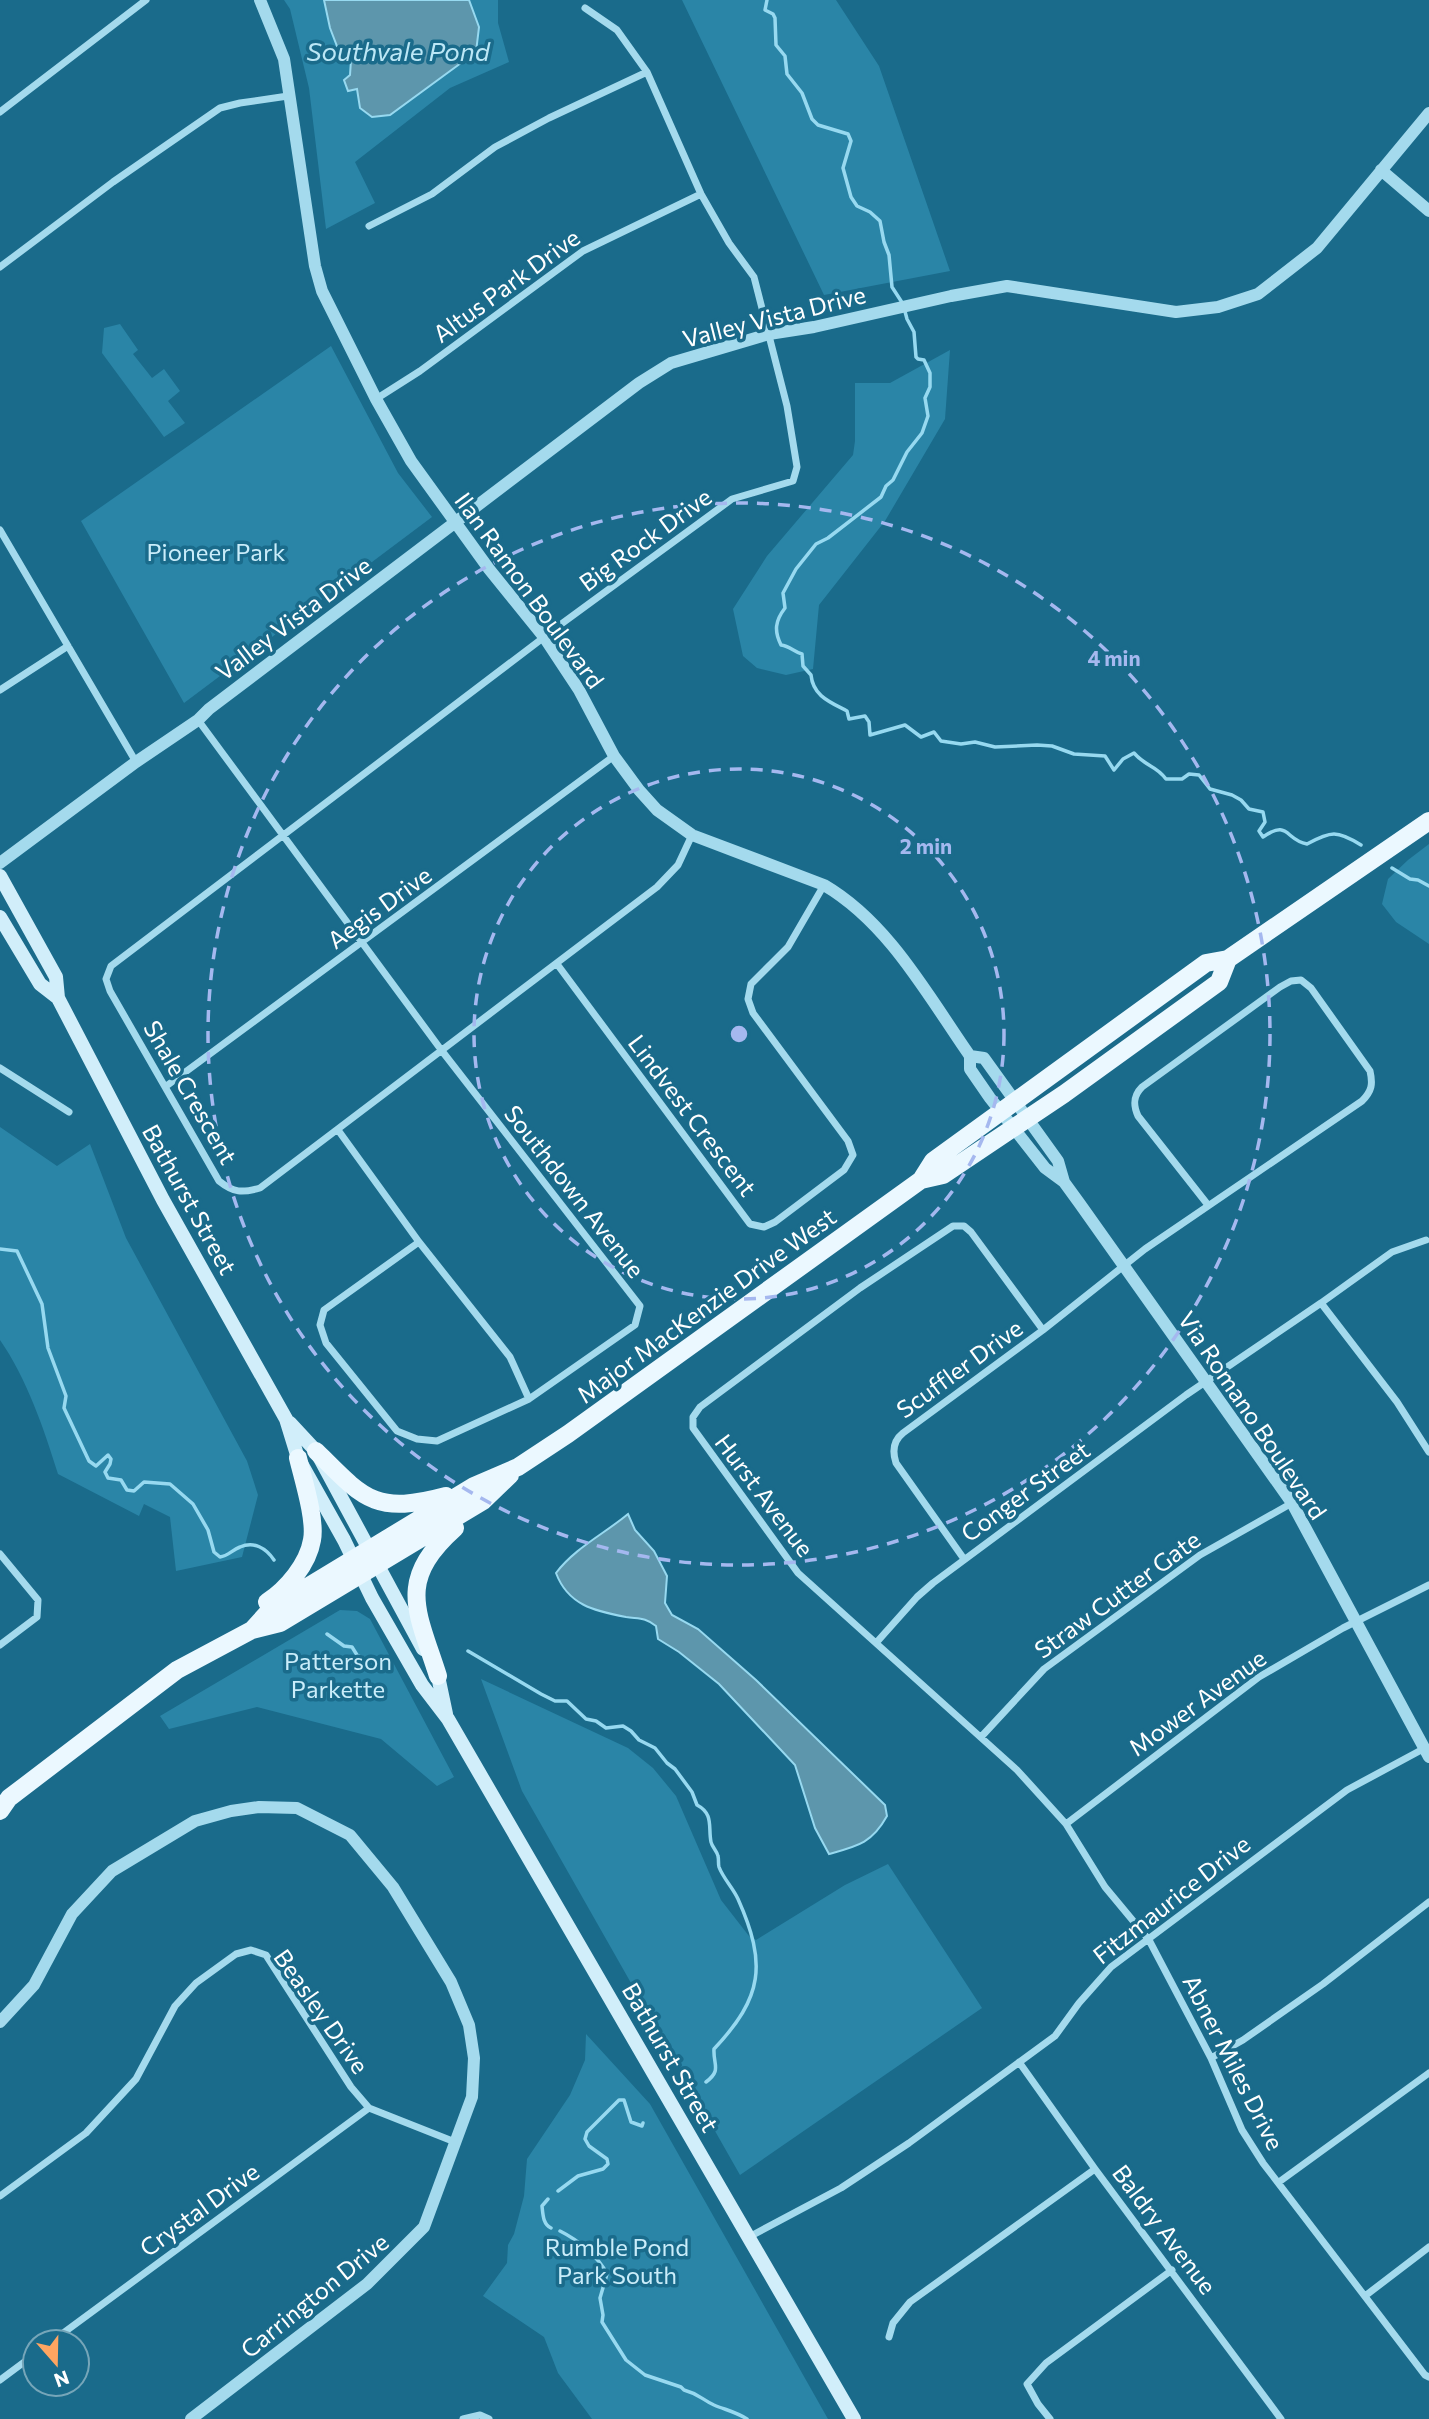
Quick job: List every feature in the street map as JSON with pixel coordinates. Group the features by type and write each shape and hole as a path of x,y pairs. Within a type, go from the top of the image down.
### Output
{"main road":[{"name":"Major MacKenzie Drive West","path":"922,1180 933,1161 1206,963 1228,959 1429,821"},
{"name":"Bathurst Street","path":"0,876 56,977 58,998 163,1200 286,1419 298,1458 372,1598 422,1685 448,1719 854,2419"},
{"name":"Bathurst Street","path":"0,917 40,984 58,998"},
{"name":"Major MacKenzie Drive West","path":"374,1557 466,1491 518,1467 650,1378 922,1180 943,1175 1021,1123 1219,982 1228,959"},
{"name":"Bathurst Street","path":"286,1419 316,1451 374,1557 438,1676 448,1719"},
{"path":"316,1451 361,1494 385,1503 418,1503 466,1491"},
{"path":"203,1656 298,1574 313,1540 310,1507 298,1458"},
{"name":"Major MacKenzie Drive West","path":"3,1803 177,1670 252,1630 271,1609 484,1501 518,1467"},
{"path":"438,1676 417,1610 416,1595 422,1565 438,1543 484,1501"}],"street":[{"path":"0,112 146,0"},
{"name":"Ilan Ramon Boulevard","path":"260,0 284,59 315,266 322,290 376,399 411,461 455,523 544,637 579,690 614,757 657,810 692,835 824,885 841,895 887,939 970,1056 970,1069 1009,1107"},
{"path":"585,8 617,30 647,72 701,194 729,243 754,277 769,334"},
{"path":"369,226 432,194 495,147 549,118 647,72"},
{"path":"0,267 220,108 288,96"},
{"name":"Valley Vista Drive","path":"0,863 136,762 198,720 639,383 671,363 769,334 1007,286 1176,312 1218,307 1258,294 1317,248 1429,113"},
{"path":"1381,170 1429,211"},
{"name":"Altus Park Drive","path":"376,399 420,371 583,251 701,194"},
{"name":"Big Rock Drive","path":"544,637 732,499 793,481 797,467 787,406 769,334"},
{"path":"0,530 136,762"},
{"name":"Shale Crescent","path":"544,637 111,966 106,979 110,992 219,1181 229,1189 242,1193 260,1188 657,887 678,865 692,835"},
{"path":"0,690 68,646"},
{"name":"Southdown Avenue","path":"198,720 442,1051 640,1306 635,1325 529,1399 437,1441 417,1439 397,1431 326,1343 320,1325 324,1310 419,1242"},
{"name":"Aegis Drive","path":"165,1087 614,757"},
{"name":"Lindvest Crescent","path":"558,964 750,1224 764,1227 775,1222 844,1170 853,1155 848,1141 753,1013 748,999 751,984 788,947 824,885"},
{"name":"Scuffler Drive","path":"964,1559 896,1463 894,1445 902,1433 1043,1331 1124,1265 1362,1101 1373,1084 1370,1071 1311,988 1301,980 1291,981 1280,987 1137,1093 1134,1107 1138,1116 1208,1205"},
{"name":"Ilan Ramon Boulevard","path":"970,1056 984,1058 1009,1107"},
{"path":"0,1068 69,1112"},
{"name":"Via Romano Boulevard","path":"1009,1107 1021,1123 1045,1168 1064,1182 1293,1503 1427,1753"},
{"path":"338,1130 419,1242 510,1357 529,1399"},
{"name":"Hurst Avenue","path":"1043,1331 971,1232 964,1226 953,1226 860,1288 700,1407 692,1422 695,1434 790,1564 1024,1777 1066,1824"},
{"name":"Conger Street","path":"876,1643 917,1597 964,1559 1207,1381 1392,1252 1426,1240"},
{"path":"1321,1303 1396,1402 1429,1452"},
{"name":"Straw Cutter Gate","path":"981,1737 1036,1676 1053,1663 1200,1555 1293,1503"},
{"path":"0,1554 38,1600 37,1617 0,1645"},
{"name":"Mower Avenue","path":"1066,1824 1259,1677 1429,1585"},
{"name":"Fitzmaurice Drive","path":"749,2237 841,2188 909,2143 1055,2036 1079,2003 1111,1967 1347,1790 1427,1753"},
{"name":"Carrington Drive","path":"0,2022 34,1985 72,1914 112,1871 195,1821 259,1807 297,1808 349,1835 393,1886 452,1982 468,2025 474,2057 472,2097 424,2227 367,2284 191,2419"},
{"name":"Abner Miles Drive","path":"1066,1824 1105,1887 1149,1940 1211,2058 1242,2130 1263,2162 1424,2375 1429,2377"},
{"path":"1211,2058 1323,1984 1429,1902"},
{"name":"Beasley Drive","path":"0,2196 86,2133 136,2079 175,2006 196,1983 236,1954 251,1950 266,1955 351,2087 369,2108 455,2142"},
{"name":"Baldry Avenue","path":"1019,2062 1281,2419"},
{"path":"1279,2182 1429,2073"},
{"name":"Crystal Drive","path":"70,2328 369,2108"},
{"path":"889,2337 893,2323 910,2302 1096,2169"},
{"path":"1365,2296 1429,2247"},
{"path":"1050,2419 1027,2384 1046,2362 1172,2270"},
{"path":"0,2380 21,2364"},
{"path":"463,2419 480,2415 489,2419"}],"green space":[{"path":"284,0 498,0 498,23 509,62 450,88 355,162 375,203 326,229 309,88 290,9"},
{"path":"682,0 836,0 879,66 950,271 824,295"},
{"path":"120,324 138,350 133,354 152,378 164,369 180,391 168,401 185,423 164,437 102,353 104,328"},
{"name":"Pioneer Park","path":"331,346 398,473 432,517 184,703 81,521"},
{"path":"950,350 945,419 885,521 819,605 813,669 786,675 757,668 743,656 733,609 767,556 853,455 855,383 890,383"},
{"path":"1429,844 1429,944 1396,922 1382,904 1388,879"},
{"path":"0,1127 57,1166 90,1144 126,1238 247,1461 258,1495 242,1557 176,1571 170,1517 144,1504 139,1516 58,1474 27,1388 0,1340"},
{"name":"Patterson Parkette","path":"340,1610 357,1611 370,1619 454,1777 437,1786 381,1739 257,1707 169,1729 160,1716"},
{"path":"481,1679 628,1748 653,1768 676,1796 721,1900 749,1936 756,1940 845,1885 888,1864 982,2008 740,2175 522,1791"},
{"name":"Rumble Pond Park South","path":"586,2034 650,2104 828,2419 592,2419 558,2373 544,2337 483,2296 507,2263 508,2245 514,2234 524,2196 527,2159 570,2095 585,2060"}],"water":[{"name":"Southvale Pond","path":"324,0 469,0 479,27 476,52 390,115 372,117 360,108 357,89 348,91 344,80 350,75 351,60 340,54 330,28"},
{"path":"628,1514 635,1530 654,1551 667,1576 665,1603 672,1615 698,1629 756,1680 885,1805 887,1816 870,1838 856,1846 829,1854 815,1828 795,1765 719,1684 658,1639 656,1626 652,1623 593,1609 575,1599 561,1584 556,1573 564,1564"}],"waterway":[{"path":"767,0 765,10 775,18 776,45 785,56 787,74 802,93 812,119 818,125 848,134 851,141 843,168 851,197 857,206 880,221 889,255 892,287 903,304 914,332 916,357 924,360 930,373 930,387 925,398 928,416 922,433 907,452 893,480 886,486 881,497 828,538 816,544 796,569 783,593 785,608 777,626 781,645 802,654 803,666 823,698 847,711 849,719 865,716 869,722 870,735 905,725 921,737 934,732 941,741 961,744 975,742 995,747 1052,746 1074,754 1105,756 1114,770 1123,759 1134,753 1166,779 1182,779 1189,774 1199,775 1210,789 1232,795 1249,809 1263,812 1265,822 1259,831 1263,837 1283,830 1294,839 1307,844 1334,834 1361,845"},
{"path":"1392,868 1429,886"},
{"path":"0,1249 17,1251 42,1304 48,1348 66,1396 64,1408 89,1461 96,1466 108,1455 111,1459 105,1472 108,1478 121,1480 127,1490 134,1491 144,1482 170,1484 193,1504 208,1530 214,1552 220,1557 245,1545 255,1545 274,1560"},
{"path":"327,1634 344,1646 352,1647 357,1655 369,1661"},
{"path":"468,1651 541,1694 555,1701 567,1701 586,1719 596,1721 606,1728 623,1726 631,1731 639,1740 655,1748 675,1769 692,1792 697,1805 706,1812 719,1867 736,1895 747,1922 756,1961 751,1996 742,2013 714,2049 716,2067 714,2074 706,2082"},
{"path":"558,2191 578,2176 603,2169 608,2164 607,2159 589,2146 585,2139 587,2132 619,2100 624,2100 631,2122 642,2126 643,2123"},
{"path":"548,2199 542,2209 545,2222 551,2228"},
{"path":"560,2231 587,2249 607,2274 600,2298 602,2322 626,2360 645,2375 681,2387 747,2419"}]}
